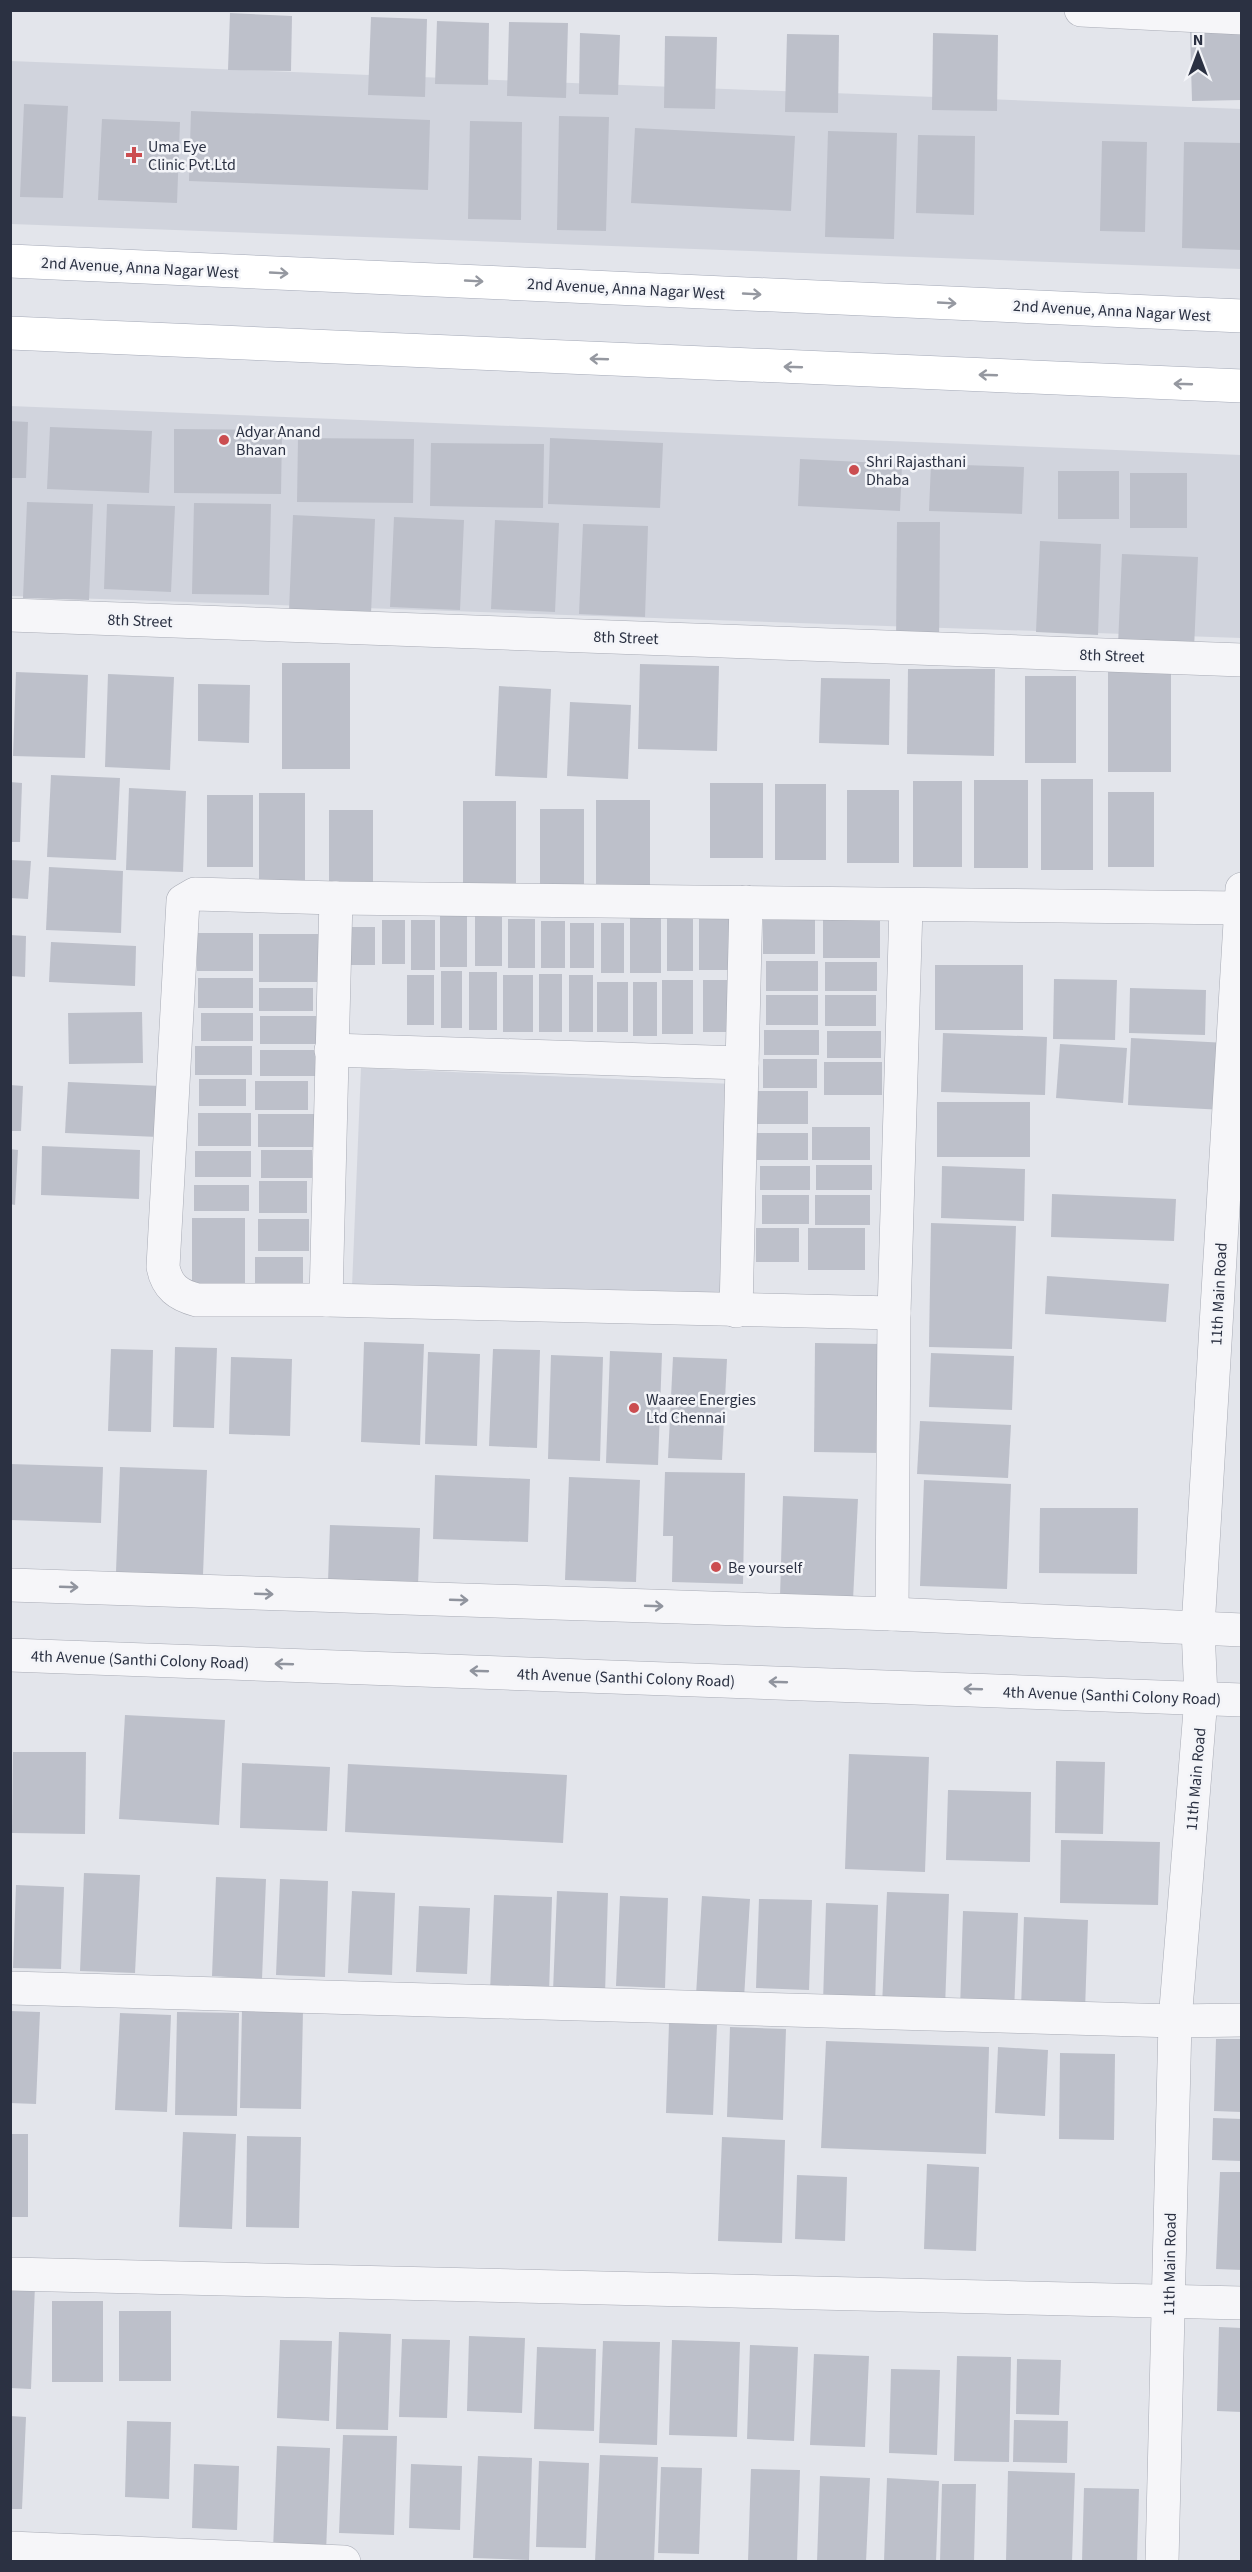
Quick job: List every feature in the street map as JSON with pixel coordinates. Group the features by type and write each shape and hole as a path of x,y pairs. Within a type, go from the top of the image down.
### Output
{"main road":[{"name":"2nd Avenue, Anna Nagar West","path":"10,261 1242,316"},
{"path":"10,333 1242,386"}],"street":[{"path":"1081,10 1242,18"},
{"name":"8th Street","path":"10,615 1242,660"},
{"name":"11th Main Road","path":"1162,2562 1175,2021 1201,1698 1198,1628 1242,889"},
{"path":"894,1313 326,1300 197,1300 180,1295 165,1276 163,1267 183,902 195,894 336,898 1241,909"},
{"path":"326,1300 336,898"},
{"path":"736,1311 746,902"},
{"path":"892,1614 894,1313 906,906"},
{"path":"331,1050 742,1062"},
{"path":"10,1585 892,1614 1242,1630"},
{"name":"4th Avenue (Santhi Colony Road)","path":"10,1655 1242,1700"},
{"path":"10,1988 1175,2021 1242,2020"},
{"path":"10,2274 1242,2303"},
{"path":"10,2548 344,2562"}],"shaded area":[{"path":"10,61 1241,109 1241,269 11,224"},
{"path":"10,406 1241,455 1241,638 11,596"},
{"path":"361,1068 757,1085 749,1303 352,1287"}],"building":[{"path":"230,13 292,16 291,71 228,70"},
{"path":"371,17 427,19 425,97 368,95"},
{"path":"437,21 489,23 488,85 435,84"},
{"path":"509,22 568,23 566,98 507,96"},
{"path":"1242,30 1242,100 1192,101 1190,31"},
{"path":"580,33 620,35 618,95 579,94"},
{"path":"933,33 998,35 997,111 932,110"},
{"path":"787,34 839,35 838,113 785,112"},
{"path":"665,36 717,37 715,109 664,108"},
{"path":"24,104 68,106 63,198 20,197"},
{"path":"191,111 430,120 428,190 189,181"},
{"path":"559,116 609,117 606,231 557,230"},
{"path":"102,119 180,122 177,203 98,200"},
{"path":"470,121 522,122 521,220 468,219"},
{"path":"635,128 795,136 791,211 631,203"},
{"path":"828,131 897,133 894,239 825,237"},
{"path":"918,135 975,136 974,215 916,213"},
{"path":"1102,141 1147,142 1145,232 1100,231"},
{"path":"1184,142 1242,143 1242,250 1182,248"},
{"path":"10,421 28,422 26,478 10,478"},
{"path":"50,427 152,431 149,493 47,489"},
{"path":"174,429 282,430 281,494 174,493"},
{"path":"298,438 414,439 413,503 297,502"},
{"path":"550,438 663,443 660,508 548,504"},
{"path":"431,443 544,444 543,508 430,506"},
{"path":"800,459 902,464 900,511 798,506"},
{"path":"931,464 1024,467 1022,514 929,511"},
{"path":"1058,471 1119,471 1119,519 1058,519"},
{"path":"1130,473 1187,473 1187,528 1130,528"},
{"path":"27,502 93,504 89,600 23,598"},
{"path":"194,503 271,504 269,595 192,594"},
{"path":"107,504 175,506 171,592 104,589"},
{"path":"293,515 375,519 371,614 289,611"},
{"path":"394,517 464,520 460,610 390,607"},
{"path":"495,520 559,523 555,612 491,609"},
{"path":"897,522 940,522 939,647 896,647"},
{"path":"583,524 648,526 645,617 579,614"},
{"path":"1040,541 1101,544 1098,635 1036,632"},
{"path":"1122,554 1198,557 1194,649 1118,645"},
{"path":"282,663 350,663 350,769 282,769"},
{"path":"640,664 719,666 717,751 638,749"},
{"path":"908,669 995,669 994,756 907,754"},
{"path":"1108,670 1171,670 1171,772 1108,772"},
{"path":"16,672 88,675 85,758 13,756"},
{"path":"108,674 174,677 170,770 105,767"},
{"path":"1025,676 1076,676 1076,763 1025,763"},
{"path":"821,678 890,679 889,745 819,743"},
{"path":"198,684 250,685 249,743 198,741"},
{"path":"499,686 551,689 547,778 495,776"},
{"path":"570,702 631,705 628,779 567,776"},
{"path":"51,775 120,778 116,860 47,857"},
{"path":"1041,779 1093,779 1093,870 1041,870"},
{"path":"974,780 1028,780 1028,868 974,868"},
{"path":"913,781 962,781 962,867 913,867"},
{"path":"10,782 22,783 20,842 10,842"},
{"path":"710,783 763,783 763,858 710,858"},
{"path":"775,784 826,784 826,860 775,860"},
{"path":"129,788 186,791 183,872 126,870"},
{"path":"847,790 899,790 899,863 847,863"},
{"path":"1108,792 1154,792 1154,867 1108,867"},
{"path":"259,793 305,793 305,887 259,887"},
{"path":"207,795 253,795 253,867 207,867"},
{"path":"596,800 650,800 650,890 596,890"},
{"path":"463,801 516,801 516,890 463,890"},
{"path":"540,809 584,809 584,884 540,884"},
{"path":"329,810 373,810 373,887 329,887"},
{"path":"10,860 31,861 28,899 10,898"},
{"path":"49,867 123,871 121,933 46,930"},
{"path":"475,913 502,913 502,966 475,966"},
{"path":"440,916 467,916 467,967 440,967"},
{"path":"630,917 661,917 661,973 630,973"},
{"path":"667,918 693,918 693,971 667,971"},
{"path":"508,919 535,919 535,968 508,968"},
{"path":"699,919 736,919 736,970 699,970"},
{"path":"382,920 405,920 405,964 382,964"},
{"path":"411,920 435,920 435,970 411,970"},
{"path":"763,920 815,920 815,954 763,954"},
{"path":"823,920 880,920 880,958 823,958"},
{"path":"541,921 565,921 565,968 541,968"},
{"path":"570,923 594,923 594,968 570,968"},
{"path":"601,923 624,923 624,973 601,973"},
{"path":"348,927 375,927 375,965 348,965"},
{"path":"197,933 253,933 253,971 197,971"},
{"path":"259,934 327,934 327,982 259,982"},
{"path":"10,935 26,936 25,977 10,976"},
{"path":"51,942 136,946 135,986 49,982"},
{"path":"766,961 818,961 818,991 766,991"},
{"path":"825,962 877,962 877,991 825,991"},
{"path":"935,965 1023,965 1023,1030 935,1030"},
{"path":"441,971 462,971 462,1028 441,1028"},
{"path":"469,972 497,972 497,1030 469,1030"},
{"path":"539,974 562,974 562,1032 539,1032"},
{"path":"407,975 434,975 434,1025 407,1025"},
{"path":"503,975 533,975 533,1032 503,1032"},
{"path":"569,975 593,975 593,1032 569,1032"},
{"path":"198,978 253,978 253,1008 198,1008"},
{"path":"1054,979 1117,980 1115,1040 1053,1039"},
{"path":"662,980 693,980 693,1034 662,1034"},
{"path":"703,980 734,980 734,1032 703,1032"},
{"path":"597,982 628,982 628,1032 597,1032"},
{"path":"633,982 657,982 657,1036 633,1036"},
{"path":"259,988 313,988 313,1011 259,1011"},
{"path":"1130,988 1206,990 1205,1035 1129,1033"},
{"path":"766,995 818,995 818,1025 766,1025"},
{"path":"825,995 876,995 876,1026 825,1026"},
{"path":"142,1012 143,1063 69,1064 68,1013"},
{"path":"201,1013 253,1013 253,1041 201,1041"},
{"path":"260,1016 320,1016 320,1044 260,1044"},
{"path":"764,1030 819,1030 819,1055 764,1055"},
{"path":"827,1031 881,1031 881,1058 827,1058"},
{"path":"943,1033 1047,1037 1045,1095 941,1092"},
{"path":"1131,1038 1227,1043 1224,1110 1128,1105"},
{"path":"1060,1044 1127,1048 1123,1103 1056,1098"},
{"path":"195,1046 252,1046 252,1075 195,1075"},
{"path":"260,1050 320,1050 320,1076 260,1076"},
{"path":"763,1059 817,1059 817,1088 763,1088"},
{"path":"824,1062 882,1062 882,1095 824,1095"},
{"path":"199,1079 246,1079 246,1106 199,1106"},
{"path":"255,1081 308,1081 308,1110 255,1110"},
{"path":"68,1082 160,1086 158,1137 65,1133"},
{"path":"10,1085 23,1086 21,1131 10,1131"},
{"path":"752,1091 808,1091 808,1124 752,1124"},
{"path":"937,1102 1030,1102 1030,1157 937,1157"},
{"path":"198,1113 251,1113 251,1146 198,1146"},
{"path":"258,1114 317,1114 317,1147 258,1147"},
{"path":"812,1127 870,1127 870,1160 812,1160"},
{"path":"757,1133 808,1133 808,1160 757,1160"},
{"path":"42,1146 140,1150 139,1199 41,1195"},
{"path":"10,1149 18,1150 15,1205 10,1204"},
{"path":"261,1150 312,1150 312,1178 261,1178"},
{"path":"195,1151 251,1151 251,1177 195,1177"},
{"path":"816,1165 872,1165 872,1190 816,1190"},
{"path":"760,1166 810,1166 810,1190 760,1190"},
{"path":"942,1166 1025,1169 1024,1221 941,1218"},
{"path":"259,1181 307,1181 307,1213 259,1213"},
{"path":"194,1185 249,1185 249,1211 194,1211"},
{"path":"1052,1194 1176,1199 1174,1241 1051,1237"},
{"path":"762,1195 809,1195 809,1224 762,1224"},
{"path":"815,1195 870,1195 870,1225 815,1225"},
{"path":"192,1218 245,1218 245,1287 192,1287"},
{"path":"258,1219 309,1219 309,1251 258,1251"},
{"path":"931,1223 1016,1226 1012,1349 929,1347"},
{"path":"756,1228 799,1228 799,1262 756,1262"},
{"path":"808,1228 865,1228 865,1270 808,1270"},
{"path":"255,1257 303,1257 303,1292 255,1292"},
{"path":"1047,1276 1169,1284 1166,1322 1045,1314"},
{"path":"364,1342 424,1344 420,1445 361,1442"},
{"path":"815,1343 881,1344 879,1453 814,1452"},
{"path":"175,1347 217,1348 214,1428 173,1427"},
{"path":"111,1349 153,1350 151,1432 108,1431"},
{"path":"493,1349 540,1350 537,1448 489,1446"},
{"name":"Waaree Energies Ltd Chennai","path":"610,1351 662,1353 658,1465 606,1463"},
{"path":"428,1352 480,1354 477,1446 425,1444"},
{"path":"931,1353 1014,1356 1012,1410 929,1407"},
{"path":"551,1355 603,1357 600,1461 548,1459"},
{"path":"231,1357 292,1359 290,1436 229,1434"},
{"path":"673,1357 727,1359 722,1460 668,1458"},
{"path":"920,1421 1011,1425 1008,1478 917,1474"},
{"path":"10,1464 103,1467 101,1523 10,1520"},
{"path":"120,1467 207,1470 203,1575 116,1572"},
{"path":"665,1472 745,1473 743,1584 672,1582 673,1536 663,1536"},
{"path":"435,1475 530,1479 528,1542 433,1539"},
{"path":"569,1477 640,1480 636,1582 565,1580"},
{"path":"924,1480 1011,1484 1007,1589 920,1586"},
{"path":"783,1496 858,1499 853,1600 780,1597"},
{"path":"1040,1508 1138,1508 1137,1574 1039,1573"},
{"path":"330,1525 420,1528 418,1586 328,1582"},
{"path":"125,1715 225,1720 219,1825 119,1819"},
{"path":"13,1752 86,1752 85,1834 12,1833"},
{"path":"849,1754 929,1757 925,1872 845,1869"},
{"path":"1056,1761 1105,1762 1103,1834 1055,1833"},
{"path":"242,1763 330,1767 327,1831 240,1828"},
{"path":"348,1764 567,1775 563,1843 345,1832"},
{"path":"948,1790 1031,1792 1030,1862 946,1860"},
{"path":"1061,1840 1160,1842 1158,1905 1060,1903"},
{"path":"84,1873 140,1875 135,1973 80,1971"},
{"path":"216,1877 266,1879 262,1979 212,1976"},
{"path":"280,1879 328,1881 325,1977 276,1975"},
{"path":"16,1885 64,1887 61,1969 13,1968"},
{"path":"352,1891 395,1893 392,1975 348,1973"},
{"path":"557,1891 608,1893 605,1994 553,1992"},
{"path":"887,1892 949,1894 945,2008 882,2006"},
{"path":"494,1895 552,1897 549,1994 490,1992"},
{"path":"620,1896 668,1898 665,1988 616,1986"},
{"path":"702,1896 750,1899 744,1998 696,1995"},
{"path":"759,1899 812,1900 809,1990 756,1988"},
{"path":"826,1903 878,1905 875,2006 823,2003"},
{"path":"419,1906 470,1908 467,1974 416,1972"},
{"path":"963,1911 1018,1913 1014,2012 960,2010"},
{"path":"1024,1917 1088,1920 1085,2011 1021,2009"},
{"path":"242,2009 303,2010 301,2109 240,2108"},
{"path":"10,2011 40,2012 36,2104 10,2103"},
{"path":"177,2012 239,2013 237,2116 175,2115"},
{"path":"120,2013 171,2015 167,2112 115,2110"},
{"path":"669,2023 717,2025 713,2115 666,2113"},
{"path":"730,2027 786,2029 783,2120 727,2117"},
{"path":"1216,2039 1242,2039 1242,2112 1214,2111"},
{"path":"826,2041 989,2047 986,2154 821,2148"},
{"path":"998,2047 1048,2050 1045,2116 995,2113"},
{"path":"1060,2053 1115,2054 1114,2140 1059,2139"},
{"path":"1213,2118 1242,2119 1242,2161 1212,2160"},
{"path":"183,2132 236,2134 232,2229 179,2227"},
{"path":"10,2134 28,2134 28,2217 10,2217"},
{"path":"247,2136 301,2137 299,2228 246,2227"},
{"path":"722,2137 785,2140 782,2243 718,2241"},
{"path":"927,2164 979,2167 976,2251 924,2249"},
{"path":"1220,2172 1242,2172 1242,2270 1216,2269"},
{"path":"797,2175 847,2177 845,2241 795,2239"},
{"path":"10,2284 35,2285 31,2389 10,2388"},
{"path":"52,2301 103,2301 103,2382 52,2382"},
{"path":"119,2311 171,2311 171,2381 119,2381"},
{"path":"1219,2327 1242,2328 1242,2412 1217,2411"},
{"path":"339,2332 391,2334 388,2430 336,2429"},
{"path":"469,2336 525,2338 522,2413 467,2411"},
{"path":"402,2339 450,2340 447,2418 399,2417"},
{"path":"280,2340 332,2341 329,2421 277,2418"},
{"path":"672,2340 740,2342 737,2437 669,2435"},
{"path":"603,2341 660,2342 657,2445 599,2443"},
{"path":"750,2345 798,2347 794,2441 747,2439"},
{"path":"537,2347 596,2349 594,2431 534,2429"},
{"path":"814,2354 869,2356 865,2447 810,2445"},
{"path":"957,2356 1011,2357 1009,2462 954,2461"},
{"path":"1017,2359 1061,2360 1059,2415 1016,2414"},
{"path":"891,2369 940,2370 937,2455 889,2453"},
{"path":"10,2416 26,2417 22,2509 10,2509"},
{"path":"1014,2420 1068,2421 1067,2463 1013,2462"},
{"path":"127,2421 171,2422 169,2499 125,2497"},
{"path":"343,2435 397,2436 394,2535 339,2533"},
{"path":"277,2446 330,2448 326,2553 273,2551"},
{"path":"600,2455 658,2457 654,2562 595,2562"},
{"path":"478,2456 532,2458 529,2560 473,2558"},
{"path":"539,2461 589,2463 586,2548 536,2547"},
{"path":"194,2464 239,2466 237,2530 192,2528"},
{"path":"411,2464 462,2466 460,2530 409,2528"},
{"path":"661,2467 702,2468 699,2554 658,2553"},
{"path":"751,2469 800,2470 797,2562 748,2562"},
{"path":"1008,2471 1075,2473 1072,2562 1006,2562"},
{"path":"820,2476 870,2478 866,2562 817,2562"},
{"path":"887,2478 939,2481 936,2562 884,2562"},
{"path":"942,2484 976,2484 974,2562 940,2562"},
{"path":"1084,2488 1139,2489 1137,2562 1082,2562"}],"place":[{"name":"Uma Eye Clinic Pvt.Ltd","path":"134,155"},
{"name":"Adyar Anand Bhavan","path":"224,440"},
{"name":"Shri Rajasthani Dhaba","path":"854,470"},
{"name":"Waaree Energies Ltd Chennai","path":"634,1408"},
{"name":"Be yourself","path":"716,1567"}]}
